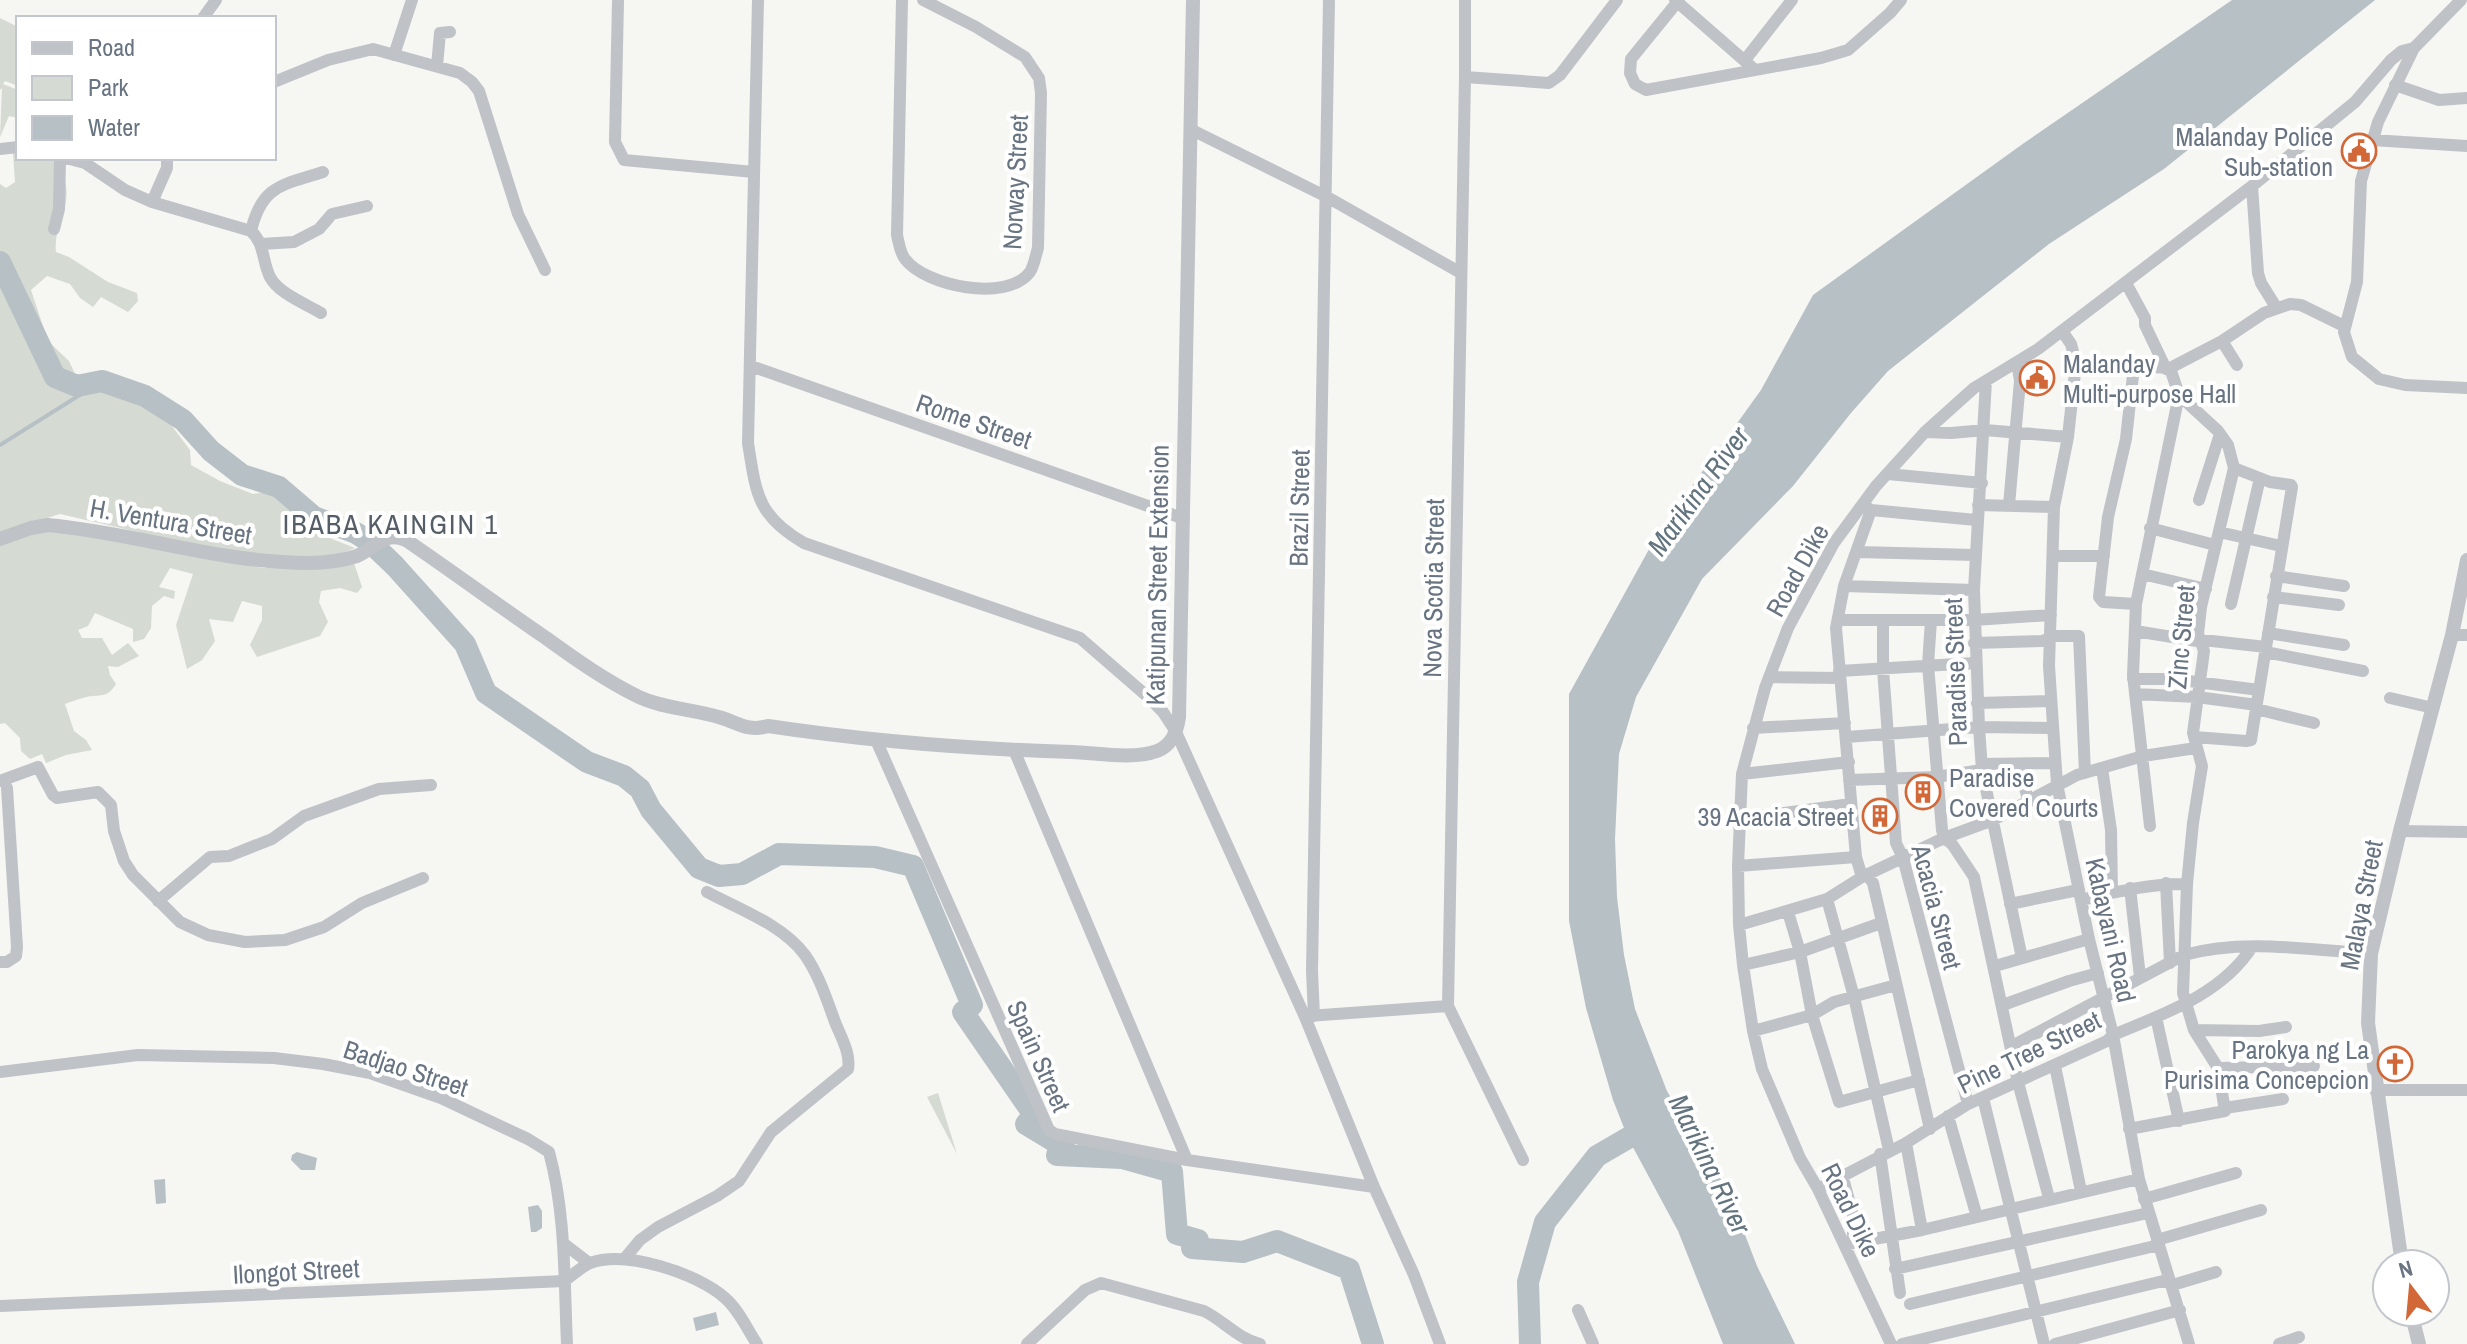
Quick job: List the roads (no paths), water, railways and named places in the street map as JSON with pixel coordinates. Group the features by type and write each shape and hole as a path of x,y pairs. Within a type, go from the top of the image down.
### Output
{"street":[{"path":"394,55 412,0"},
{"path":"618,0 615,142 624,160 754,172"},
{"path":"758,0 748,443 760,501 770,519 804,543 1080,638 1163,712 1176,732 1310,1016 1374,1187 1414,1275 1440,1344"},
{"name":"Norway Street","path":"902,0 897,235 903,257 929,277 967,287 991,289 1011,285 1030,272 1038,248 1039,78 1025,57 923,0"},
{"name":"Katipunan Street Extension","path":"378,541 396,536 406,540 583,664 641,698 723,718 735,725 1014,750 1147,753 1166,746 1176,732 1179,717 1193,0"},
{"name":"Brazil Street","path":"1310,1016 1329,0"},
{"name":"Nova Scotia Street","path":"1465,0 1448,1006 1523,1160"},
{"path":"1465,77 1549,83 1560,75 1617,0"},
{"path":"1745,60 1792,0"},
{"path":"1754,69 1677,1 1631,59 1630,73 1635,84 1646,90 1654,90 1821,58 1848,50 1901,0"},
{"path":"2462,3 2414,48 2372,140 2359,193 2357,282 2344,326 2352,357 2379,379 2405,385 2467,388"},
{"path":"437,66 440,33 450,32"},
{"name":"Road Dike","path":"1891,1344 1848,1244 1779,1112 1762,1069 1743,965 1738,866 1742,774 1769,677 1788,628 1827,555 1888,474 1925,432 1974,388 2062,331 2252,186 2355,102 2391,60 2402,51 2414,48"},
{"path":"276,81 363,49 373,49 460,73 479,91 518,214 545,270"},
{"path":"2395,85 2439,100 2467,98"},
{"path":"1190,129 1327,197 1461,273"},
{"path":"2372,140 2467,146"},
{"path":"54,229 59,209 60,160"},
{"path":"74,160 85,163 125,190 152,202 251,231 261,244 265,266 274,284 321,313"},
{"path":"152,202 167,168 167,160"},
{"path":"251,231 259,207 276,187 323,172"},
{"path":"2252,186 2258,273 2276,307"},
{"path":"261,244 294,242 319,229 332,214 367,206"},
{"path":"1739,925 1827,899 1864,876 1944,838 1993,820 2057,784 2085,773 2196,743 2249,741 2291,485 2234,468 2228,445 2220,434 2179,395 2126,283"},
{"path":"2076,363 2168,368 2222,341 2276,307 2301,305 2344,326"},
{"name":"Kabayani Road","path":"2062,331 2071,344 2076,363 2068,437 2054,507 2050,701 2057,784 2089,939 2113,1035 2139,1179 2188,1344"},
{"path":"2222,341 2237,365"},
{"path":"2009,505 2020,381 2017,362"},
{"name":"Rome Street","path":"751,366 1182,518"},
{"path":"2134,366 2126,439 2108,517 2100,599 2136,604"},
{"name":"Paradise Street","path":"1986,381 1974,590 1977,703 1982,767 2022,958"},
{"path":"2150,826 2133,679 2136,604 2179,395"},
{"path":"1925,432 1985,430 2068,437"},
{"path":"2199,500 2220,434"},
{"name":"Zinc Street","path":"2218,1068 2194,1030 2183,993 2184,955 2187,884 2202,766 2193,733 2204,651 2199,620 2234,468"},
{"path":"1888,474 1982,483"},
{"path":"2231,604 2260,478"},
{"path":"1978,505 2054,507"},
{"path":"1930,1129 1873,883 1864,876 1856,857 1836,628 1866,507 1976,520"},
{"name":"H. Ventura Street","path":"0,539 48,525 265,561 328,562 365,552 378,541"},
{"path":"2150,528 2215,545"},
{"path":"2219,532 2281,546"},
{"path":"1857,552 1975,555"},
{"path":"2053,556 2104,556"},
{"name":"Malaya Street","path":"2400,1248 2368,1023 2371,954 2433,708 2460,635 2467,560"},
{"path":"2142,574 2206,589"},
{"path":"2276,576 2344,586"},
{"path":"1844,586 1974,590"},
{"path":"2273,597 2339,605"},
{"path":"1838,620 1974,620 2051,615"},
{"path":"1931,620 1928,665 1944,838 1952,844 1974,877 2018,1082 2049,1198"},
{"name":"Acacia Street","path":"1883,621 1883,669 1896,843 1903,858 1968,1104"},
{"path":"2135,631 2266,650 2363,671"},
{"path":"2268,633 2344,645"},
{"path":"1974,643 2042,641 2076,634 2080,639 2085,773"},
{"path":"1769,677 1839,675 1975,663"},
{"path":"2133,679 2173,679 2259,690"},
{"path":"2135,694 2197,697 2256,707 2314,723"},
{"path":"2390,698 2433,708"},
{"path":"1977,703 2050,701"},
{"path":"1753,728 1845,723"},
{"path":"1847,737 1979,727 2052,728"},
{"name":"Spain Street","path":"876,740 1044,1125 1055,1134 1187,1160 1374,1187"},
{"path":"1014,750 1187,1160"},
{"path":"1742,774 1849,762"},
{"path":"1849,780 1936,777 1982,767 2055,763"},
{"path":"2018,765 2029,802"},
{"path":"0,962 7,962 16,956 17,947 3,819 3,785 38,767 57,798 98,792 104,795 111,805 114,831 124,861 180,922 199,932 245,942 285,940 324,927 362,903 423,878"},
{"path":"2102,768 2111,830 2112,893"},
{"path":"158,901 210,857 229,856 272,839 304,816 379,789 431,785"},
{"path":"1738,819 1851,804"},
{"path":"2400,831 2467,832"},
{"path":"1738,866 1856,857"},
{"path":"2166,883 2170,963"},
{"path":"2010,904 2112,893 2166,883 2187,884"},
{"path":"2130,888 2140,977"},
{"path":"625,1258 640,1240 658,1227 739,1181 771,1132 848,1069 840,1033 821,984 804,954 770,926 707,892"},
{"path":"1827,899 1878,1092 1891,1236 1900,1293"},
{"path":"1788,912 1800,952 1812,1015 1839,1102 1919,1080"},
{"path":"1743,965 1800,952 1881,923"},
{"path":"1995,966 2089,939"},
{"path":"2012,1046 2184,955 2224,946 2371,954"},
{"name":"Pine Tree Street","path":"1818,1189 1906,1143 1968,1104 2187,1003 2230,973 2252,947"},
{"path":"2003,1005 2098,973"},
{"path":"1753,1031 1812,1015 1823,1006 1896,985"},
{"path":"1310,1016 1448,1006"},
{"path":"2156,1017 2179,1121"},
{"path":"2194,1030 2259,1031 2286,1027"},
{"name":"Badjao Street","path":"0,1072 138,1055 274,1058 323,1064 370,1073 441,1098 528,1139 549,1152 558,1185 567,1344"},
{"path":"2055,1066 2081,1191"},
{"path":"2225,1110 2218,1068 2314,1066"},
{"path":"2375,1090 2467,1090"},
{"path":"1983,1098 2044,1344"},
{"path":"2129,1129 2283,1099"},
{"path":"1948,1116 1977,1217"},
{"path":"1906,1143 1922,1230"},
{"path":"2144,1199 2236,1173"},
{"path":"1842,1174 1853,1215 1848,1244 1922,1230 2139,1179"},
{"path":"1910,1304 2026,1278 2261,1210"},
{"path":"1895,1269 2148,1213"},
{"path":"563,1243 589,1263"},
{"path":"564,1281 589,1263 625,1258 668,1269 725,1298 757,1344"},
{"path":"1902,1344 2163,1281 2171,1283 2216,1272"},
{"name":"Ilongot Street","path":"0,1306 564,1281"},
{"path":"1027,1344 1085,1290 1101,1283 1204,1311 1217,1317 1247,1341 1260,1344"},
{"path":"1578,1310 1593,1344"},
{"path":"2055,1344 2180,1310"},
{"path":"2279,1344 2299,1337"}],"water":[{"name":"Marikina River","path":"2232,0 2375,0 2164,169 2049,244 1888,371 1793,486 1702,579 1636,697 1619,754 1615,839 1617,897 1635,1009 1667,1091 1732,1201 1757,1266 1795,1344 1723,1344 1678,1231 1628,1138 1613,1100 1586,1008 1569,921 1569,694 1658,533 1761,390 1813,295 2024,143"},
{"path":"297,1152 317,1158 315,1170 301,1170 291,1160"},
{"path":"165,1179 166,1203 156,1204 154,1180"},
{"path":"538,1205 542,1211 542,1228 531,1232 528,1207"},
{"path":"716,1312 719,1325 696,1331 693,1318"}],"waterway":[{"path":"0,262 55,377 77,386 102,381 145,396 183,420 211,451 242,475 279,487 314,517 356,533 370,542 465,644 486,693 587,762 624,776 640,789 651,810 699,868 719,876 742,874 779,854 875,857 913,866 972,1005 963,1012 1034,1115 1026,1124 1064,1147 1057,1155 1122,1158 1172,1172 1177,1234 1198,1240 1192,1248 1243,1252 1277,1241 1349,1269 1373,1344"},
{"path":"0,445 102,381"},
{"path":"1530,1344 1528,1282 1545,1222 1597,1156 1628,1138 1654,1129"}],"place":[{"name":"Malanday Police Sub-station","path":"2359,151"},
{"name":"Malanday Multi-purpose Hall","path":"2037,378"},
{"name":"Paradise Covered Courts","path":"1923,792"},
{"name":"39 Acacia Street","path":"1880,816"},
{"name":"Parokya ng La Purisima Concepcion","path":"2395,1064"}],"district":[{"name":"IBABA KAINGIN 1","path":"391,524"}]}
